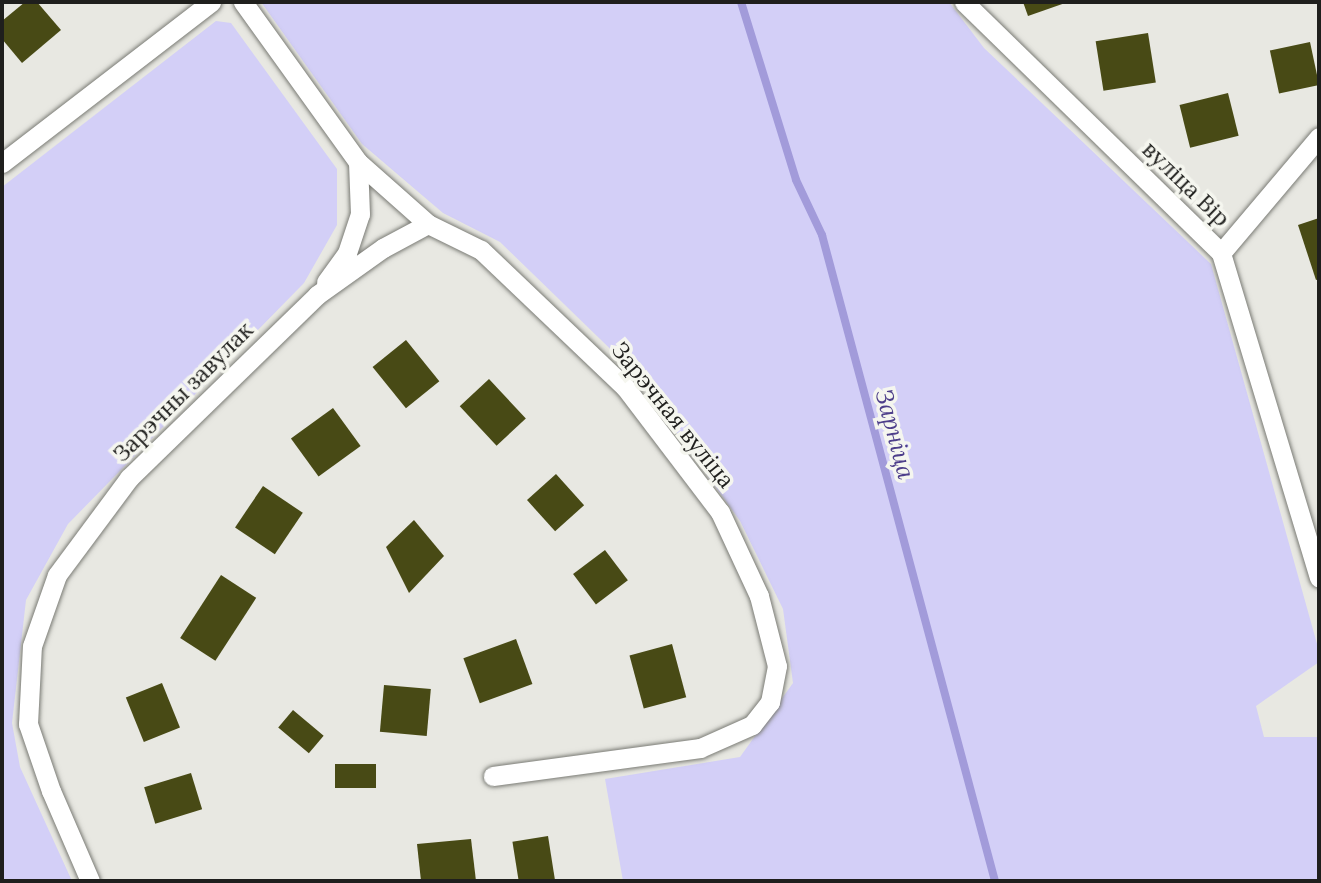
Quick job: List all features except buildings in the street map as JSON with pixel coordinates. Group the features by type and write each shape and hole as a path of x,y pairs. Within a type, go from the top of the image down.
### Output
{"street":[{"path":"2,163 211,2"},
{"name":"Зарэчная вуліца","path":"243,2 358,162 428,224 481,250 625,387 720,512 759,596 777,666 769,702 752,726 728,739 700,748 493,776"},
{"name":"вуліца Вір","path":"964,2 1221,253 1319,578"},
{"path":"1221,253 1319,137"},
{"path":"317,295 347,253 360,214 358,162"},
{"name":"Зарэчны завулак","path":"90,881 28,724 32,646 57,575 129,478 317,295 383,248 428,224"}],"shaded area":[{"path":"261,2 949,2 984,48 1211,264 1319,651 1319,662 1256,706 1264,737 1319,737 1319,881 623,881 605,779 740,757 793,683 783,609 740,521 631,369 500,242 443,213 362,144"},
{"path":"216,21 231,23 337,169 337,225 304,283 68,524 26,600 12,723 20,767 72,881 2,881 2,187"}],"waterway":[{"name":"Зарніца","path":"741,2 796,180 822,235 995,881"}]}
